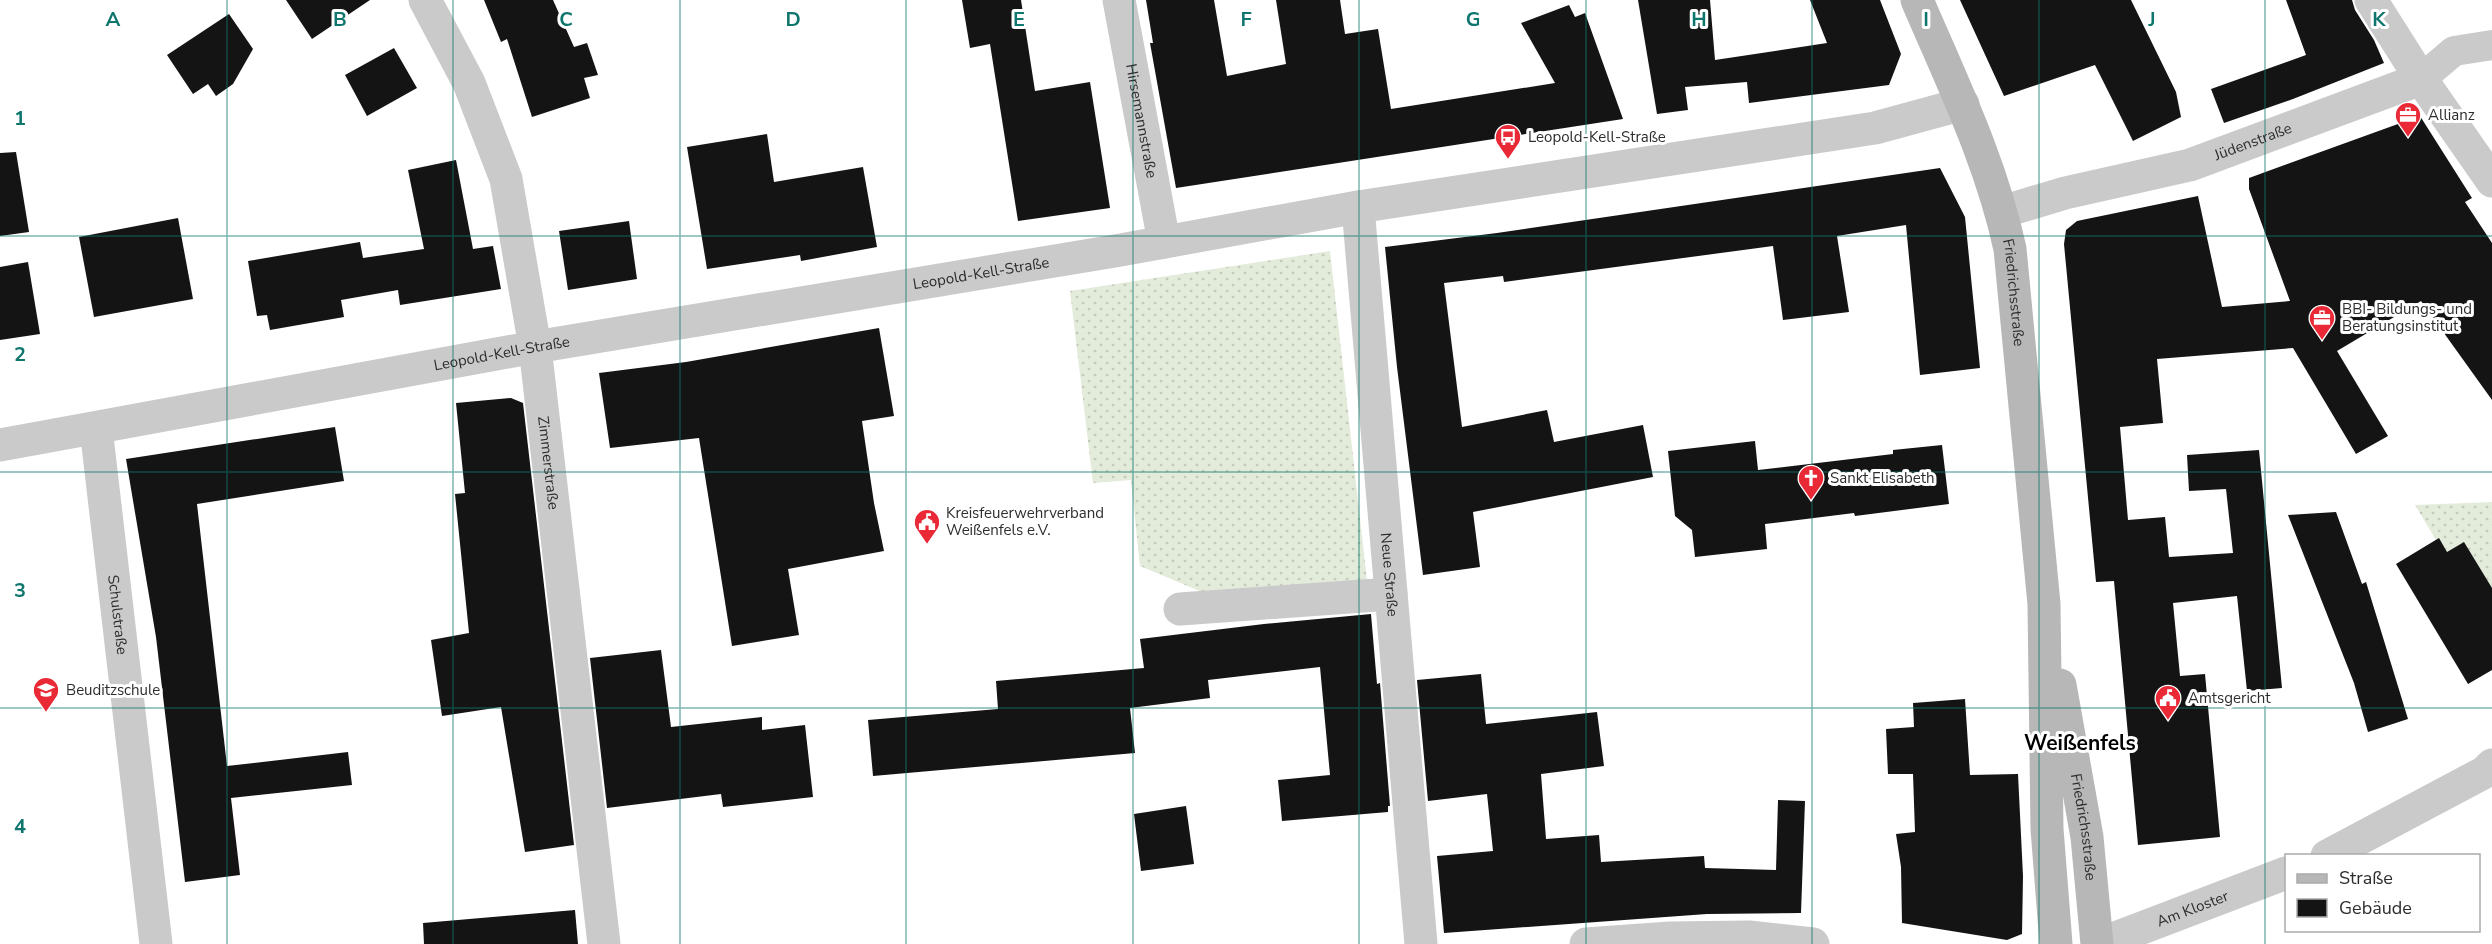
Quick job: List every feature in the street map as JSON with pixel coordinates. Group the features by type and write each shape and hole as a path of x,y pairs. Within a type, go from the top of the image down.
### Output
{"main road":[{"name":"Friedrichsstraße","path":"1917,0 1988,166 2010,249 2044,604 2047,829 2056,944"},
{"name":"Friedrichsstraße","path":"2044,604 2086,827 2099,944"}],"street":[{"name":"Zimmerstraße","path":"425,0 469,83 506,179 535,347 604,944"},
{"name":"Hirsemannstraße","path":"1119,0 1164,242"},
{"path":"2371,0 2421,79 2492,182"},
{"name":"Jüdenstraße","path":"2002,212 2065,193 2190,165 2421,79 2454,51 2492,45"},
{"name":"Leopold-Kell-Straße","path":"0,445 535,347 1164,242 1358,207 1875,128 1963,104"},
{"name":"Neue Straße","path":"1358,207 1421,944"},
{"name":"Schulstraße","path":"96,428 156,944"},
{"path":"1180,609 1391,594"},
{"path":"2329,854 2490,773"},
{"name":"Am Kloster","path":"2099,944 2285,873"},
{"path":"1586,944 1692,938 1749,938 1813,944"}],"green space":[{"path":"1330,251 1367,581 1202,592 1140,566 1131,480 1093,483 1070,291"},
{"path":"2492,502 2492,588 2464,542 2447,552 2439,538 2436,540 2415,505"}],"building":[{"path":"286,0 370,0 312,39"},
{"path":"484,0 553,0 574,47 587,43 598,75 584,78 590,98 532,117 507,39 501,42"},
{"path":"962,0 1021,0 1035,91 1090,82 1110,208 1018,221 990,44 970,48"},
{"path":"1146,0 1214,0 1227,76 1286,64 1276,0 1340,0 1345,34 1378,29 1391,109 1555,83 1521,23 1569,5 1575,17 1585,13 1623,119 1176,188 1150,43 1153,43"},
{"path":"1638,0 1710,0 1715,60 1827,43 1810,0 1880,0 1901,54 1889,85 1749,103 1747,82 1685,87 1688,110 1657,114"},
{"path":"1960,0 2131,0 2176,92 2181,117 2133,141 2095,65 2004,96"},
{"path":"2286,0 2352,0 2355,10 2374,40 2384,63 2224,123 2211,89 2306,55"},
{"path":"229,14 253,49 233,84 216,96 208,84 193,94 167,55"},
{"path":"394,48 417,88 367,116 345,75"},
{"path":"2420,116 2472,198 2465,202 2492,243 2492,400 2421,301 2337,351 2388,436 2356,454 2293,348 2157,359 2163,423 2120,427 2128,520 2165,517 2169,557 2233,553 2226,489 2189,491 2187,455 2259,450 2282,688 2247,691 2237,596 2173,603 2180,676 2205,674 2220,837 2138,845 2114,581 2096,582 2064,244 2066,230 2077,221 2198,196 2222,307 2290,301 2249,189 2249,178"},
{"path":"767,134 774,182 863,167 877,247 801,261 800,255 707,269 687,147"},
{"path":"16,152 29,232 0,236 0,153"},
{"path":"456,160 473,249 493,246 501,289 400,305 398,290 341,300 344,317 270,330 267,315 257,316 248,261 360,242 363,258 424,249 408,170"},
{"path":"1940,168 1965,217 1980,368 1920,375 1906,225 1837,236 1849,312 1783,320 1773,246 1504,282 1503,276 1444,283 1462,427 1547,410 1554,442 1643,425 1653,477 1473,512 1480,567 1423,575 1397,367 1385,247 1497,233"},
{"path":"178,218 193,299 94,317 79,237"},
{"path":"629,221 637,279 568,290 559,231"},
{"path":"28,262 40,334 0,340 0,267"},
{"path":"879,328 894,416 862,421 874,503 884,551 788,569 799,635 732,646 699,438 610,448 599,373 686,362"},
{"path":"511,398 523,403 574,845 525,852 501,707 442,716 431,640 469,633 455,494 465,493 456,403"},
{"path":"335,427 344,481 197,504 227,766 348,752 352,785 231,798 240,875 185,882 156,637 126,459"},
{"name":"Sankt Elisabeth","path":"1755,441 1758,470 1893,454 1893,450 1942,445 1949,504 1765,524 1767,549 1695,557 1692,530 1675,516 1668,451"},
{"path":"2336,512 2362,584 2366,582 2408,719 2368,732 2354,683 2288,515"},
{"path":"2439,538 2447,552 2464,542 2492,588 2492,670 2468,684 2396,564"},
{"path":"1371,614 1377,684 1380,683 1390,806 1388,806 1388,812 1282,821 1278,780 1330,775 1320,667 1208,680 1210,698 1130,708 1135,753 873,776 868,720 998,709 996,681 1144,668 1140,639"},
{"path":"661,650 671,727 762,717 762,730 805,725 813,797 723,807 721,794 607,808 590,658"},
{"path":"1481,674 1486,724 1597,712 1604,766 1541,774 1546,839 1599,835 1601,862 1704,856 1705,868 1776,870 1778,800 1805,801 1801,913 1707,914 1444,933 1437,856 1493,851 1487,794 1428,801 1417,680"},
{"path":"1965,699 1970,775 2018,774 2023,876 2022,934 2007,940 1902,923 1901,867 1896,834 1915,832 1913,774 1888,774 1886,729 1914,727 1913,703"},
{"path":"1186,806 1194,864 1141,871 1134,814"},
{"path":"575,910 578,944 424,944 423,923"}],"place":[{"name":"Allianz","path":"2408,138"},
{"name":"Leopold-Kell-Straße","path":"1508,160"},
{"name":"BBI- Bildungs- und Beratungsinstitut","path":"2322,341"},
{"name":"Sankt Elisabeth","path":"1811,501"},
{"name":"Kreisfeuerwehrverband Weißenfels e.V.","path":"927,545"},
{"name":"Beuditzschule","path":"46,713"},
{"name":"Amtsgericht","path":"2168,721"}],"district":[{"name":"Weißenfels","path":"2080,743"}]}
